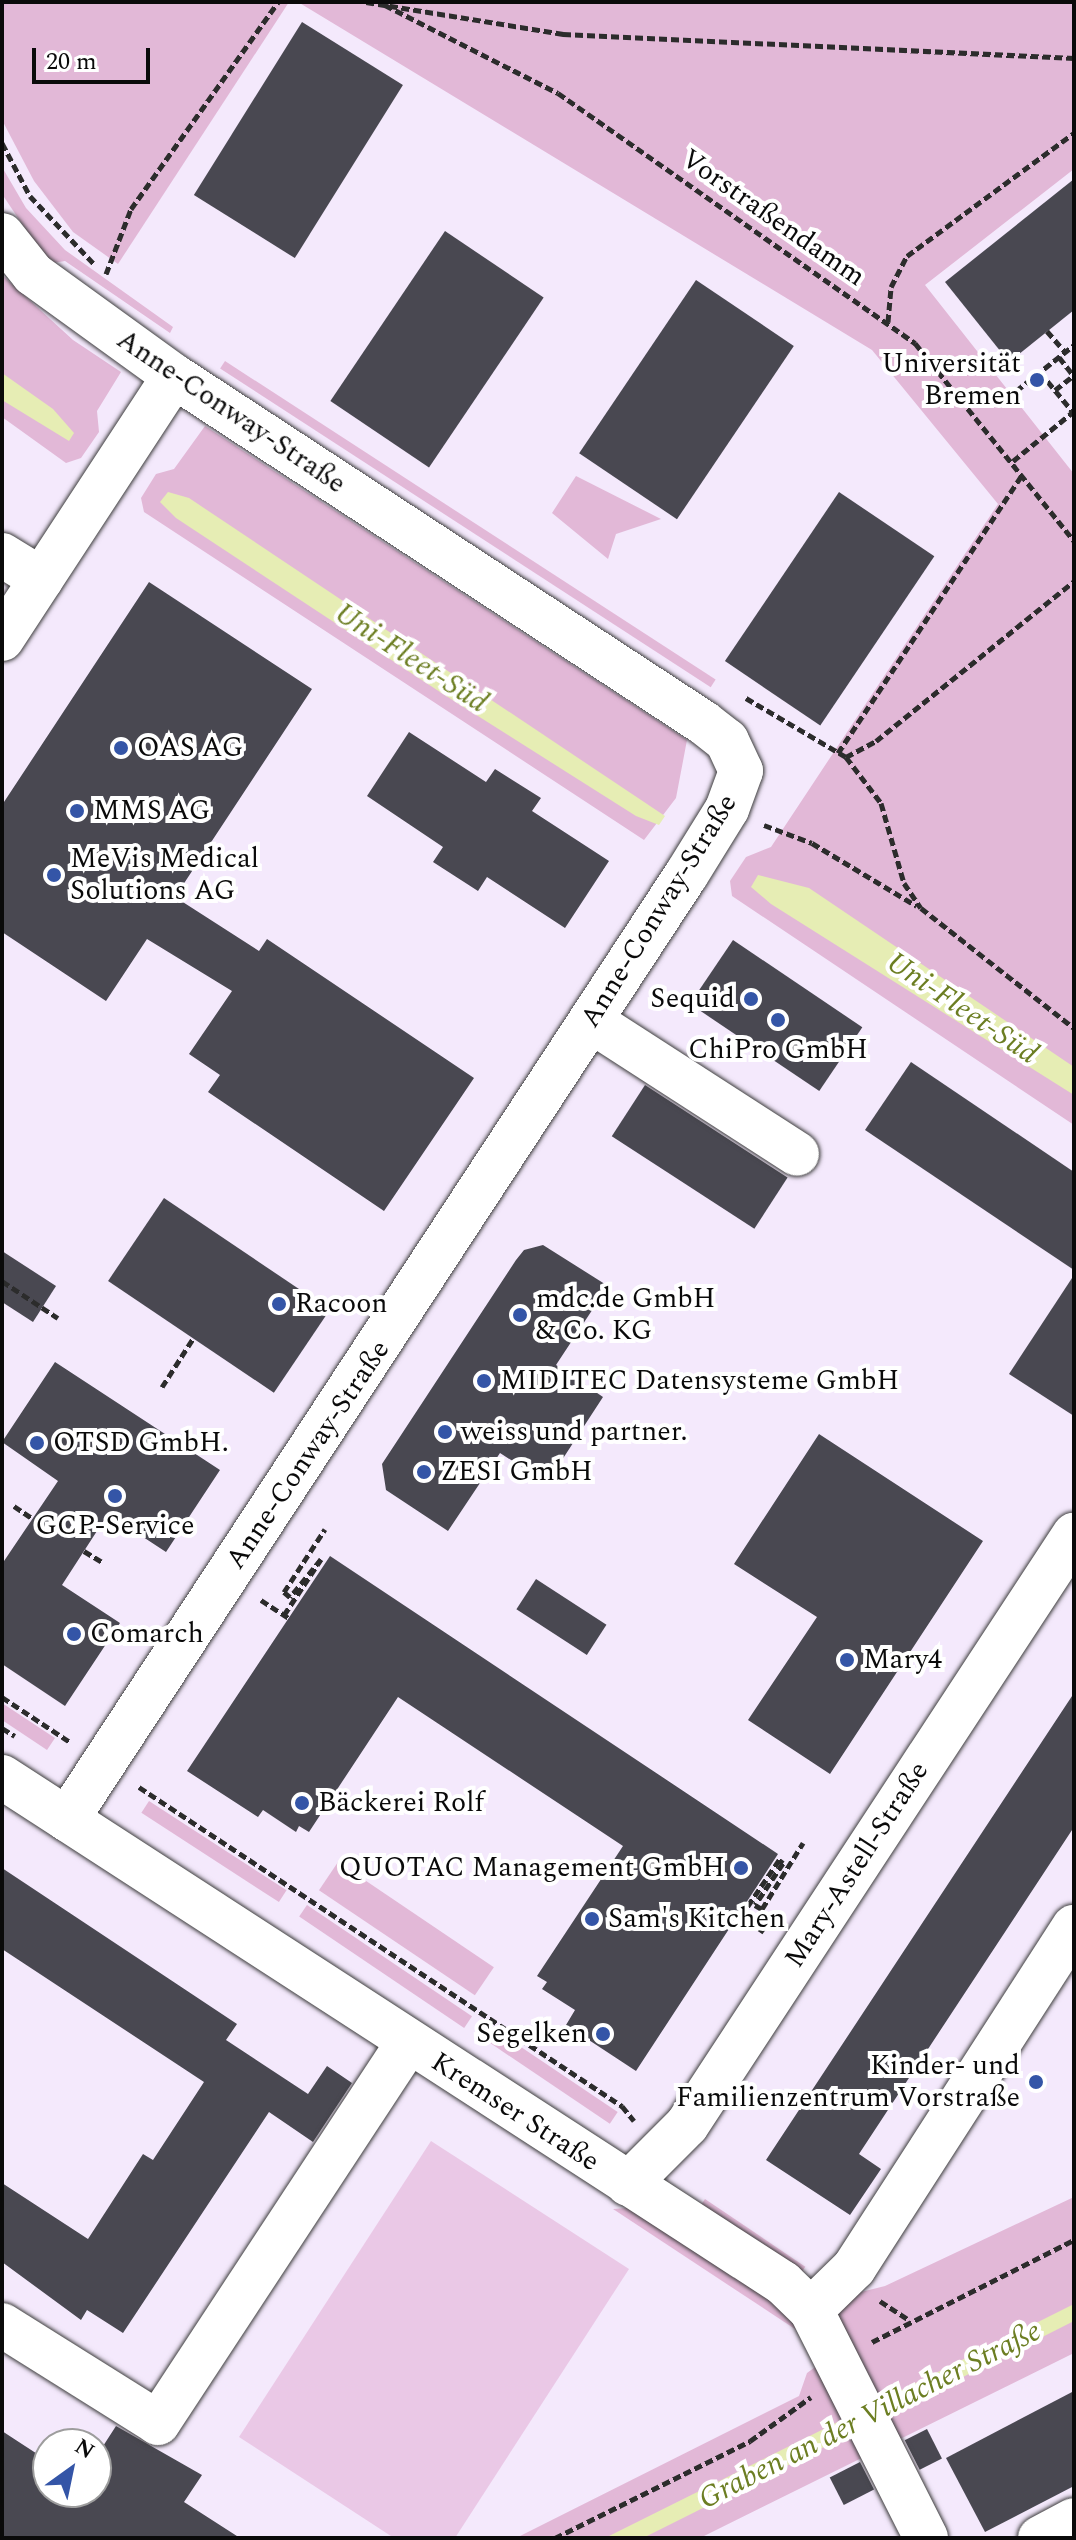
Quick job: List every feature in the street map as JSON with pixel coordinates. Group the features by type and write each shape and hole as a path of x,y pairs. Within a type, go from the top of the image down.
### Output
{"street":[{"name":"Anne-Conway-Straße","path":"2,235 33,274 174,376 727,741 741,771 727,809 591,1021 67,1819"},
{"path":"2,639 174,376"},
{"path":"2,555 41,579"},
{"path":"591,1021 797,1154"},
{"name":"Mary-Astell-Straße","path":"628,2184 662,2156 1074,1535"},
{"name":"Kremser Straße","path":"2,1777 408,2043 783,2283 811,2310 878,2453 926,2538"},
{"path":"811,2310 854,2268 1074,1927"},
{"path":"3,2328 158,2423 408,2043"},
{"path":"1040,2538 1074,2520"}],"path":[{"path":"106,275 131,209 278,2"},
{"path":"366,2 563,34 1074,58"},
{"name":"Vorstraßendamm","path":"385,5 558,93 915,343 1013,461 1074,541"},
{"path":"888,322 891,287 907,256 1074,133"},
{"path":"2,143 30,196 117,283"},
{"path":"1047,331 1065,352"},
{"path":"1016,391 1074,345"},
{"path":"1055,390 1074,376 1059,357"},
{"path":"1013,461 1073,412 1040,372"},
{"path":"838,753 1023,474"},
{"path":"846,757 876,741 1074,581"},
{"path":"739,694 846,757 881,803 904,883 921,908"},
{"path":"727,809 812,843 921,908 1074,1028"},
{"path":"2,1281 58,1318"},
{"path":"162,1387 194,1337"},
{"path":"14,1506 33,1519"},
{"path":"269,1605 286,1617 321,1559 290,1597 284,1592 325,1529"},
{"path":"84,1551 102,1562"},
{"path":"2,1697 622,2106 662,2156"},
{"path":"757,1927 740,1916 779,1860 783,1863 755,1905 762,1909 803,1843"},
{"path":"555,2538 750,2441 844,2385 896,2326 1074,2240"}],"shaded area":[{"path":"2,2 289,2 118,264 73,232 34,181 2,120"},
{"path":"298,2 1074,3 1074,169 925,285 1074,474 1074,1125 732,896 730,881 746,857 771,847 998,504 872,350"},
{"path":"2,167 26,208 65,250 173,327 170,333 65,261 53,263 40,251 2,194"},
{"path":"2,275 73,340 121,372 97,411 99,432 81,458 66,463 2,417"},
{"path":"225,361 716,680 711,687 220,369"},
{"path":"205,426 687,740 676,798 644,840 144,512 141,498 156,474 174,469"},
{"path":"576,476 661,519 616,534 608,559 552,513"},
{"path":"2,1703 55,1738 47,1750 2,1720"},
{"path":"149,1801 287,1890 279,1902 141,1813"},
{"path":"338,1862 494,1967 475,1995 319,1890"},
{"path":"307,1905 472,2016 464,2028 299,1917"},
{"path":"490,2026 618,2112 610,2124 482,2038"},
{"path":"431,2141 629,2269 455,2538 394,2538 239,2437"},
{"path":"1074,2197 1074,2353 700,2538 516,2538 799,2396 807,2373 848,2343 834,2310 845,2296 885,2286"},
{"path":"705,2199 805,2267 797,2279 697,2211"},
{"path":"641,2207 777,2299 801,2333 613,2209"}],"water":[{"path":"2,373 53,409 74,433 69,441 2,400"},
{"name":"Uni-Fleet-Süd","path":"168,492 189,498 665,816 659,825 636,816 440,692 176,518 160,502"},
{"name":"Uni-Fleet-Süd","path":"758,875 809,888 1074,1067 1074,1095 771,904 751,887"},
{"name":"Graben an der Villacher Straße","path":"1074,2304 1074,2321 643,2538 605,2538"}],"building":[{"path":"302,22 403,85 295,258 194,195"},
{"path":"1074,179 1074,310 1009,362 945,282"},
{"path":"445,231 544,298 429,467 330,401"},
{"path":"696,280 794,346 677,519 579,453"},
{"path":"839,492 934,556 820,725 725,661"},
{"path":"149,582 312,689 175,897 259,951 267,939 474,1078 384,1211 208,1092 220,1075 189,1054 232,991 147,939 106,1001 2,932 2,805"},
{"path":"409,732 486,782 495,769 541,798 532,811 609,861 565,928 487,877 478,891 433,862 443,847 367,796"},
{"path":"733,940 862,1027 819,1091 690,1004"},
{"path":"911,1062 1074,1172 1074,1270 865,1130"},
{"path":"645,1085 788,1178 754,1229 612,1136"},
{"path":"164,1198 330,1310 274,1393 108,1281"},
{"path":"543,1245 608,1286 556,1365 603,1397 547,1483 500,1453 448,1531 386,1490 382,1464 516,1260 524,1250"},
{"path":"2,1251 56,1286 33,1322 2,1302"},
{"path":"1074,1275 1074,1416 1009,1374"},
{"path":"55,1362 220,1470 166,1552 108,1514 62,1585 120,1623 65,1706 2,1664 2,1564 58,1481 2,1442"},
{"name":"Mary4","path":"819,1434 983,1541 830,1774 748,1720 817,1617 734,1564"},
{"path":"330,1556 778,1854 636,2071 566,2025 575,2010 542,1989 547,1982 537,1976 623,1846 398,1697 309,1832 299,1826 296,1832 263,1810 258,1817 187,1771"},
{"path":"536,1579 606,1625 587,1655 516,1609"},
{"path":"1074,1693 1074,1827 859,2154 881,2169 850,2215 766,2160"},
{"path":"2,1868 237,2024 226,2040 308,2094 327,2066 352,2083 313,2142 269,2112 123,2333 87,2310 81,2320 2,2262 2,2183 88,2239 143,2154 153,2160 204,2082 2,1949"},
{"path":"1074,2391 1074,2486 985,2532 946,2458"},
{"path":"116,2426 202,2475 184,2502 240,2538 2,2538 2,2431 32,2451 32,2508 112,2508 112,2432"},
{"path":"927,2429 942,2458 920,2470 905,2440"},
{"path":"860,2462 874,2490 844,2505 830,2477"}],"place":[{"name":"Universität Bremen","path":"1037,380"},
{"name":"OAS AG","path":"121,748"},
{"name":"MMS AG","path":"77,811"},
{"name":"MeVis Medical Solutions AG","path":"54,875"},
{"name":"Sequid","path":"751,999"},
{"name":"ChiPro GmbH","path":"778,1020"},
{"name":"Racoon","path":"279,1304"},
{"name":"mdc.de GmbH & Co. KG","path":"520,1315"},
{"name":"MIDITEC Datensysteme GmbH","path":"484,1381"},
{"name":"weiss und partner.","path":"445,1432"},
{"name":"OTSD GmbH.","path":"37,1443"},
{"name":"ZESI GmbH","path":"424,1472"},
{"name":"GCP-Service","path":"115,1496"},
{"name":"Comarch","path":"74,1634"},
{"name":"Mary4","path":"847,1660"},
{"name":"Bäckerei Rolf","path":"302,1803"},
{"name":"QUOTAC Management GmbH","path":"741,1868"},
{"name":"Sam's Kitchen","path":"592,1919"},
{"name":"Segelken","path":"603,2034"},
{"name":"Kinder- und Familienzentrum Vorstraße","path":"1036,2082"}]}
